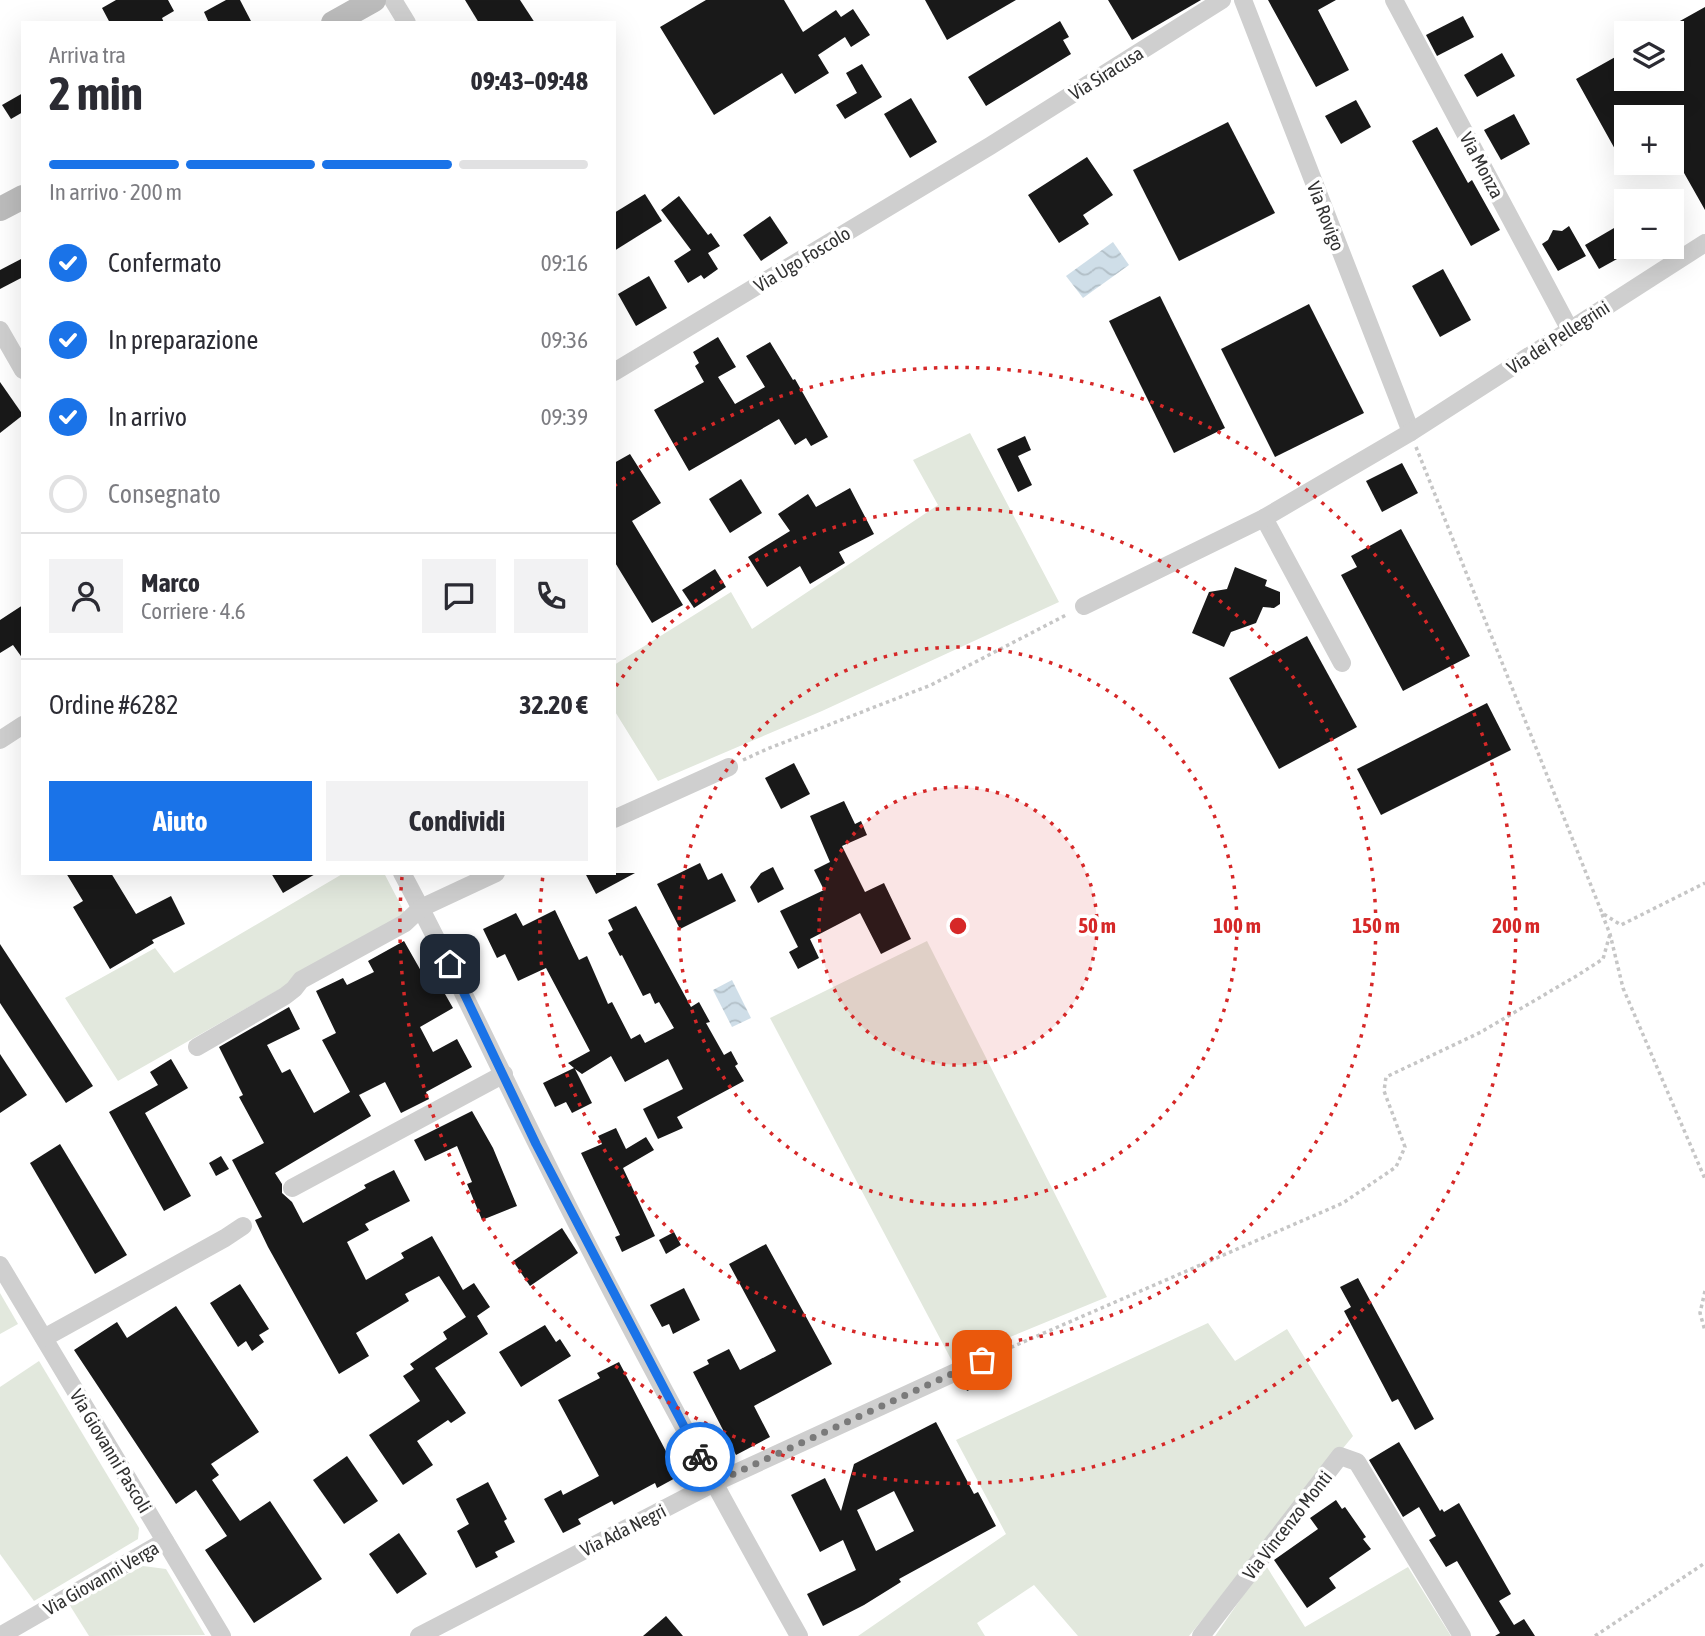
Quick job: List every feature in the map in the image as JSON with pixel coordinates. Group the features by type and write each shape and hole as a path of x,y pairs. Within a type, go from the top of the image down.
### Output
{"main road":[{"path":"337,21 374,0"},
{"path":"0,209 21,198"}],"street":[{"path":"393,0 407,21"},
{"name":"Via Siracusa","path":"990,146 1222,0"},
{"name":"Via Rovigo","path":"1243,0 1410,432"},
{"name":"Via Monza","path":"1394,0 1570,330"},
{"name":"Via Ugo Foscolo","path":"617,365 990,146"},
{"name":"Via dei Pellegrini","path":"1084,606 1264,518 1410,432 1705,243"},
{"path":"0,330 21,367"},
{"path":"1264,518 1342,663"},
{"path":"0,740 21,726"},
{"path":"616,818 729,767"},
{"path":"403,875 504,1074 536,1144 714,1483 799,1636"},
{"path":"197,1047 285,996 301,980 405,923 421,908 492,875"},
{"path":"292,1188 504,1074"},
{"path":"44,1338 243,1226"},
{"name":"Via Giovanni Pascoli","path":"0,1265 222,1636"},
{"name":"Via Ada Negri","path":"419,1636 714,1483 982,1360"},
{"name":"Via Vincenzo Monti","path":"1201,1636 1340,1456 1357,1462 1462,1636"},
{"name":"Via Giovanni Verga","path":"0,1636 165,1541"}],"path":[{"path":"1410,432 1611,933 1623,988 1705,1179"},
{"path":"729,767 767,749 931,685 1084,606"},
{"path":"1602,913 1621,925 1705,883"},
{"path":"982,1360 1343,1203 1395,1167 1405,1147 1384,1091 1385,1077 1480,1032 1603,959 1611,933"},
{"path":"1705,1291 1700,1313 1705,1331"},
{"path":"1595,1636 1705,1563"}],"shaded area":[{"path":"970,433 1059,602 822,711 658,781 616,713 616,664 731,592 752,629 938,505 913,460"},
{"path":"341,875 385,875 407,917 118,1081 65,998 155,948 174,973"},
{"path":"927,941 1107,1297 952,1361 770,1018"},
{"path":"0,1293 18,1324 0,1334"},
{"path":"1208,1323 1235,1361 1287,1329 1353,1436 1189,1636 1078,1636 1034,1585 977,1623 985,1636 858,1636 1006,1534 956,1440"},
{"path":"39,1361 139,1528 138,1539 34,1601 0,1554 0,1387"},
{"path":"1265,1564 1305,1627 1408,1567 1451,1636 1215,1636"},
{"path":"143,1566 166,1569 205,1635 89,1636 69,1604"}],"water":[{"path":"1113,242 1129,265 1083,298 1066,276"},
{"path":"732,980 751,1018 732,1027 713,990"}],"building":[{"path":"116,0 168,0 174,11 162,18 163,21 109,21 102,8"},
{"path":"226,0 240,0 251,21 208,21 204,12"},
{"path":"465,0 520,0 534,21 478,21"},
{"path":"706,0 784,0 803,32 836,10 841,17 853,9 870,35 851,47 845,37 818,55 829,73 795,94 782,73 714,115 660,27"},
{"path":"925,0 1016,0 947,40"},
{"path":"1108,0 1201,0 1132,40"},
{"path":"1268,0 1336,0 1318,10 1349,70 1316,87"},
{"path":"1705,7 1705,210 1684,173 1684,105 1614,105 1614,147 1576,79 1614,58 1614,91 1684,91 1684,21 1680,21"},
{"path":"1463,16 1474,37 1437,56 1426,35"},
{"path":"1060,21 1069,37 1063,40 1071,54 986,106 968,77"},
{"path":"1502,53 1515,76 1477,97 1464,75"},
{"path":"862,64 882,97 845,119 836,105 857,93 846,73"},
{"path":"21,94 21,113 11,119 2,105"},
{"path":"911,98 937,142 910,158 884,114"},
{"path":"1356,100 1371,127 1341,144 1325,116"},
{"path":"1514,114 1530,144 1501,160 1484,130"},
{"path":"1228,122 1275,213 1179,261 1133,170"},
{"path":"1437,127 1468,183 1472,180 1500,230 1471,246 1412,141"},
{"path":"1087,157 1113,195 1083,215 1089,224 1059,243 1028,195"},
{"path":"645,194 662,221 616,250 616,212"},
{"path":"679,196 708,235 711,233 720,246 708,253 718,269 704,279 701,275 688,283 674,261 691,250 661,210"},
{"path":"770,216 788,243 761,261 743,235"},
{"path":"1569,226 1586,256 1558,271 1542,244 1548,240 1553,230 1562,231"},
{"path":"1614,228 1614,259 1617,259 1599,269 1585,245"},
{"path":"21,259 21,278 0,289 0,270"},
{"path":"1443,269 1471,320 1440,337 1412,286"},
{"path":"649,276 667,308 636,326 618,294"},
{"path":"1160,296 1225,428 1174,453 1109,321"},
{"path":"1309,304 1364,413 1275,457 1221,349"},
{"path":"718,337 736,367 718,377 735,404 765,387 746,356 770,342 828,437 811,446 806,438 795,445 779,419 689,471 654,410 704,382 695,366 699,363 693,352"},
{"path":"0,382 21,412 21,417 0,433"},
{"path":"1025,436 1031,450 1018,456 1032,485 1018,492 997,449"},
{"path":"630,454 661,503 632,521 683,605 652,623 616,564 616,462"},
{"path":"1402,463 1418,493 1382,512 1366,481"},
{"path":"741,479 762,513 730,533 709,499"},
{"path":"850,488 874,534 839,552 845,563 810,584 800,566 767,587 748,557 790,531 778,514 808,494 816,507"},
{"path":"1401,529 1470,656 1403,691 1341,575 1357,567 1351,556"},
{"path":"1235,567 1267,580 1265,586 1280,592 1280,604 1274,608 1263,607 1256,623 1231,632 1224,647 1192,633 1209,592 1227,589"},
{"path":"715,569 726,587 694,608 682,590"},
{"path":"21,606 21,656 13,645 0,653 0,620"},
{"path":"1307,636 1357,727 1279,769 1229,678"},
{"path":"1487,703 1511,750 1381,815 1357,769"},
{"path":"794,763 810,794 781,809 765,778"},
{"path":"844,801 855,824 861,821 867,835 842,846 865,892 884,883 911,939 881,954 860,913 810,939 819,958 798,969 789,952 798,947 780,911 824,890 814,870 830,862 810,816"},
{"path":"700,863 708,880 722,873 736,901 680,929 657,884"},
{"path":"773,867 784,889 758,903 750,887 761,873"},
{"path":"635,873 596,894 586,875"},
{"path":"67,875 112,875 136,914 171,896 185,924 152,940 154,943 110,969 73,907 83,901"},
{"path":"272,875 314,875 283,893"},
{"path":"636,906 691,1007 699,1002 710,1022 706,1023 724,1055 731,1051 738,1064 735,1066 744,1081 677,1117 683,1128 658,1139 643,1109 683,1089 668,1059 625,1082 611,1056 582,1074 575,1069 592,1103 572,1113 566,1102 555,1107 543,1083 574,1068 568,1063 590,1051 546,968 518,981 505,954 497,958 483,929 516,913 523,926 555,910 579,960 587,956 608,1004 612,1002 631,1039 640,1034 645,1043 674,1028 659,1002 655,1004 650,993 643,996 608,933 613,930 608,920"},
{"path":"404,941 429,985 437,980 453,1008 420,1027 433,1052 457,1039 472,1067 426,1092 429,1099 401,1113 385,1082 359,1095 371,1116 275,1173 282,1184 282,1193 292,1202 303,1223 366,1188 364,1185 394,1170 410,1201 365,1224 369,1230 347,1242 366,1280 404,1258 401,1253 432,1236 463,1290 474,1283 490,1307 477,1316 488,1334 435,1368 466,1413 451,1423 448,1420 417,1441 433,1465 403,1485 369,1435 420,1401 403,1376 414,1369 410,1364 447,1339 443,1332 466,1317 439,1276 405,1294 409,1301 356,1333 369,1356 339,1374 268,1247 255,1220 262,1217 232,1160 264,1143 239,1097 243,1095 219,1047 289,1007 300,1029 267,1045 282,1073 290,1069 314,1113 350,1092 322,1040 336,1033 316,991 343,978 347,985 374,972 368,961"},
{"path":"0,944 93,1086 66,1103 0,1003"},
{"path":"0,1054 27,1095 0,1113"},
{"path":"171,1059 188,1088 145,1113 191,1196 164,1211 109,1112 158,1085 150,1072"},
{"path":"472,1111 493,1148 517,1206 482,1220 467,1184 472,1182 457,1146 425,1161 414,1140"},
{"path":"616,1128 626,1149 646,1137 654,1150 623,1168 655,1236 622,1252 615,1237 620,1235 581,1153 602,1144 598,1136"},
{"path":"60,1144 127,1255 95,1274 30,1163"},
{"path":"221,1156 229,1169 216,1176 209,1163"},
{"path":"562,1228 578,1253 530,1286 513,1261"},
{"path":"674,1232 681,1245 666,1254 659,1240"},
{"path":"766,1244 832,1364 754,1406 770,1437 736,1455 693,1372 709,1364 707,1360 729,1349 740,1370 776,1351 729,1264"},
{"path":"1358,1278 1434,1419 1415,1430 1398,1399 1392,1402 1344,1311 1351,1307 1340,1287"},
{"path":"240,1284 269,1329 259,1335 264,1342 252,1351 246,1341 238,1347 210,1303"},
{"path":"684,1288 700,1320 673,1334 669,1324 662,1327 650,1305"},
{"path":"176,1306 259,1432 211,1464 219,1475 212,1480 240,1521 270,1501 322,1579 254,1623 205,1550 227,1536 196,1490 176,1504 74,1350 117,1322 127,1338"},
{"path":"545,1325 556,1342 560,1339 571,1356 521,1387 499,1352"},
{"path":"995,1361 1001,1376 967,1391 963,1381 987,1370"},
{"path":"619,1362 679,1476 657,1488 655,1483 614,1505 612,1501 578,1519 581,1524 563,1533 544,1499 561,1490 563,1495 599,1476 558,1400 600,1378 597,1373"},
{"path":"936,1422 974,1494 978,1492 996,1526 899,1579 901,1582 864,1605 823,1626 807,1594 856,1570 843,1540 820,1552 791,1495 825,1478 841,1511 854,1464","holes":["894,1491 914,1531 876,1551 857,1510"]},
{"path":"1399,1442 1440,1511 1442,1509 1444,1512 1459,1503 1511,1594 1499,1601 1514,1625 1524,1619 1535,1636 1495,1636 1500,1633 1457,1561 1446,1567 1429,1540 1436,1536 1419,1507 1403,1517 1369,1460"},
{"path":"347,1456 378,1501 344,1524 313,1480"},
{"path":"488,1482 507,1519 504,1521 515,1542 495,1552 498,1557 476,1568 457,1531 469,1524 456,1499"},
{"path":"1336,1500 1342,1509 1345,1507 1371,1549 1329,1578 1336,1588 1307,1608 1274,1560 1318,1529 1310,1518"},
{"path":"399,1533 427,1574 397,1594 369,1554"},
{"path":"666,1616 683,1636 643,1636"}],"way so far":[{"path":"700,1457 714,1483 982,1360"}],"route":[{"path":"450,964 536,1144 700,1457"}]}
